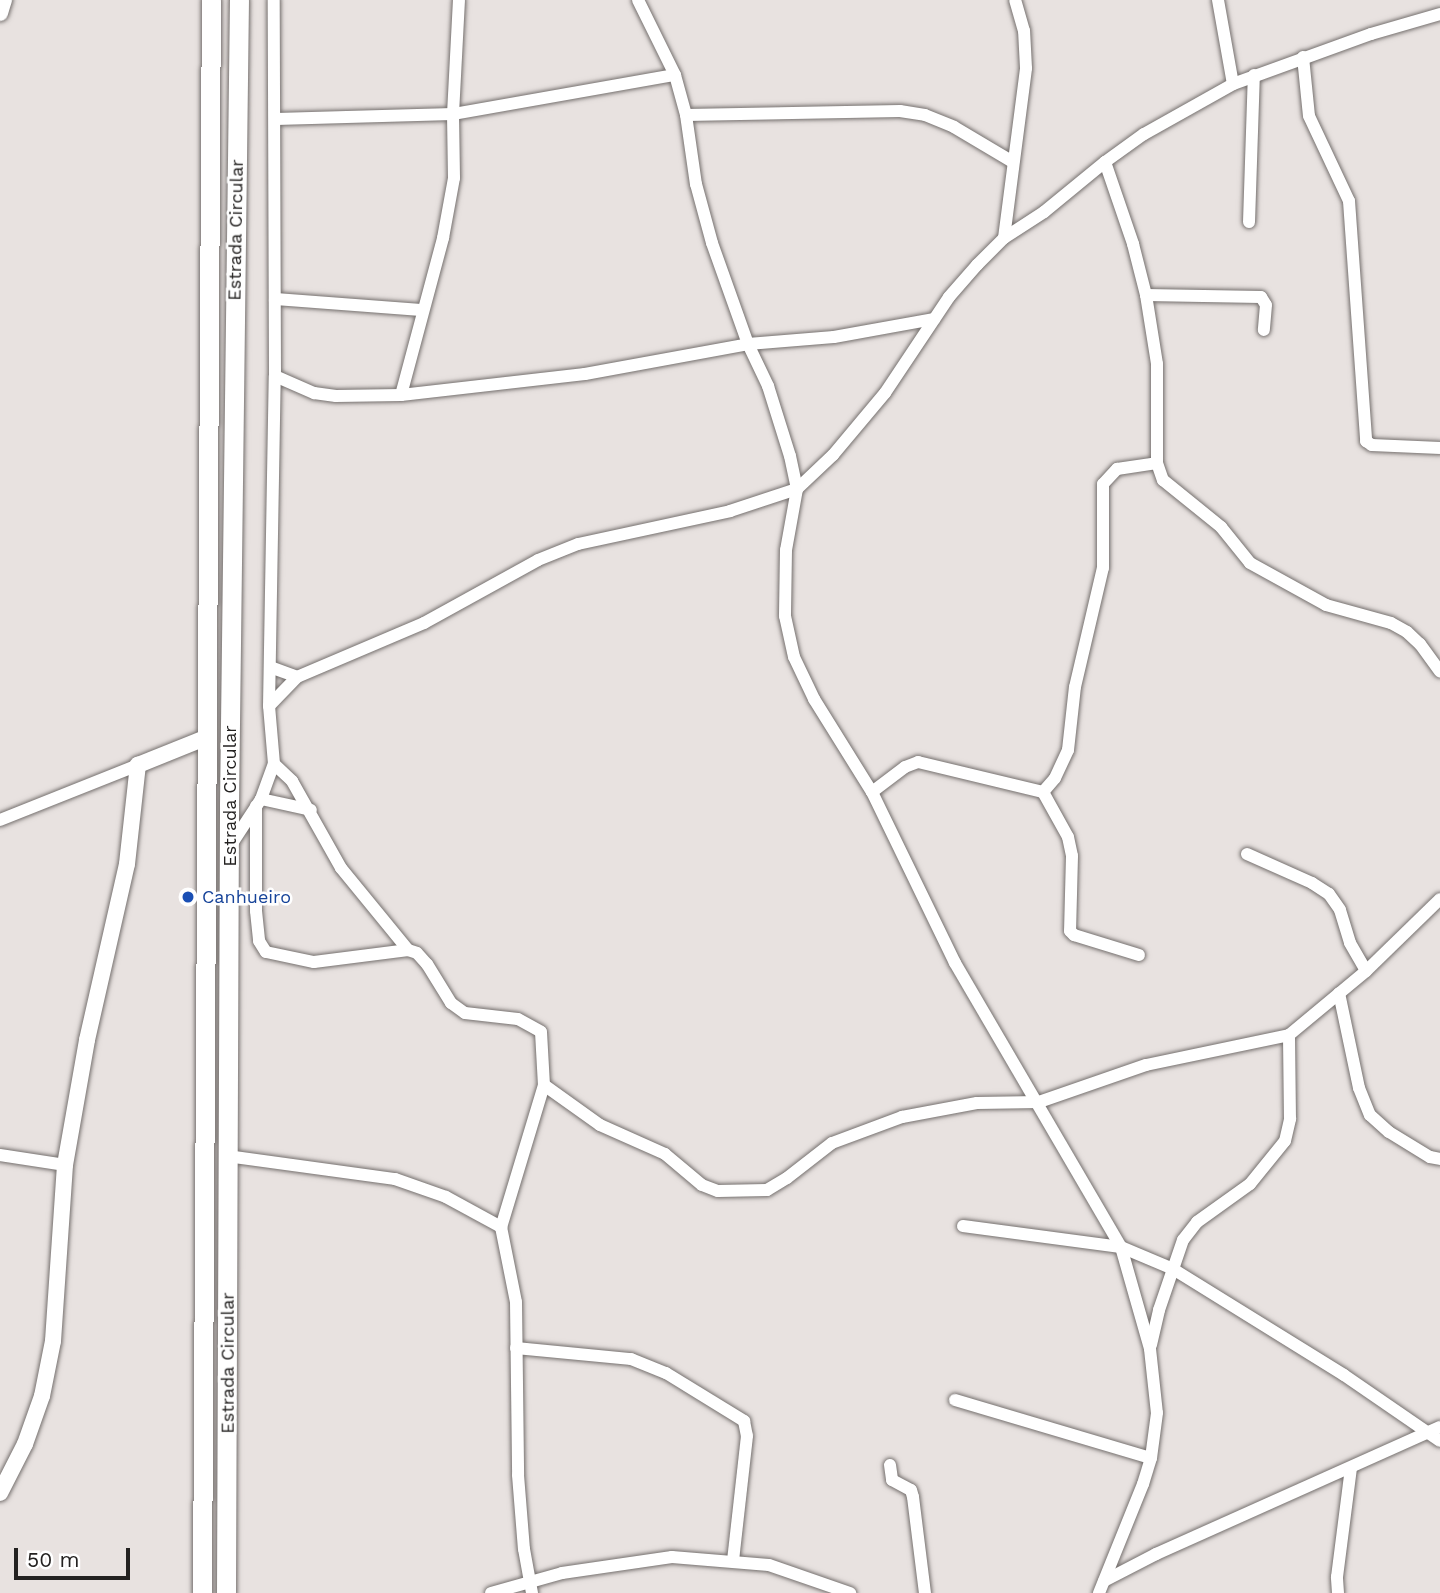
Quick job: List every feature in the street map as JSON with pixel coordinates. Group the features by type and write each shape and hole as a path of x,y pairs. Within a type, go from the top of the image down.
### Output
{"main road":[{"name":"Estrada Circular","path":"201,1592 211,0"},
{"name":"Estrada Circular","path":"226,1593 231,845 229,763 239,0"}],"street":[{"path":"0,13 4,0"},
{"path":"231,845 258,803 274,764 269,706 275,376 274,0"},
{"path":"401,395 443,238 454,178 453,114 459,0"},
{"path":"638,0 675,75 686,115 696,184 712,243 748,344 768,386 797,489 786,550 785,616 794,657 814,699 872,792 955,963 1039,1102 1121,1247 1150,1349 1157,1413 1151,1458 1102,1587"},
{"path":"1004,238 1026,68 1024,31 1015,0"},
{"path":"1218,0 1233,84"},
{"path":"269,706 297,677 424,623 538,561 578,544 730,510 797,489 833,455 885,393 934,319 977,265 1004,238 1044,212 1105,162 1144,134 1233,84 1303,57 1440,14"},
{"path":"1303,57 1309,116 1349,201 1366,442 1372,445 1440,447"},
{"path":"276,119 453,114 675,75"},
{"path":"1249,222 1254,75"},
{"path":"686,115 900,111 925,115 954,127 1013,162"},
{"path":"1105,162 1133,244 1146,295 1157,364 1157,463 1163,480 1221,527 1250,563 1326,605 1391,623 1407,632 1420,644 1440,673"},
{"path":"1146,295 1261,297 1266,305 1264,330"},
{"path":"275,299 422,310"},
{"path":"275,376 314,393 336,397 401,395 585,374 748,344 834,337 934,319"},
{"path":"1043,792 1055,778 1068,750 1075,687 1103,568 1103,484 1116,469 1157,463"},
{"path":"270,667 297,677"},
{"path":"0,820 205,738"},
{"path":"872,792 905,767 918,762 1043,792 1068,837 1072,856 1070,931 1074,935 1139,956"},
{"path":"274,764 292,781 311,810 341,868 408,950"},
{"path":"2,1485 25,1444 42,1396 53,1341 65,1165 87,1040 127,864 138,765"},
{"path":"258,803 311,810"},
{"path":"258,803 256,911 259,941 267,952 314,962 408,950 417,953 427,964 451,1003 465,1013 519,1019 541,1032 544,1085 501,1227 516,1302 518,1475 531,1587"},
{"path":"1247,854 1312,883 1329,894 1340,909 1350,943 1366,971"},
{"path":"544,1085 600,1125 665,1154 702,1185 718,1191 767,1189 787,1178 832,1143 902,1117 978,1103 1039,1102 1146,1065 1289,1035 1366,971 1440,899"},
{"path":"1339,993 1359,1088 1370,1115 1389,1132 1430,1157 1440,1159"},
{"path":"1150,1349 1183,1240 1197,1222 1250,1184 1285,1141 1290,1119 1289,1035"},
{"path":"0,1155 65,1165"},
{"path":"227,1156 395,1179 446,1197 501,1227"},
{"path":"963,1226 1121,1247 1173,1269 1344,1375 1440,1441"},
{"path":"516,1348 631,1359 666,1373 744,1421 747,1436 733,1560"},
{"path":"955,1399 1151,1458"},
{"path":"1102,1587 1156,1554 1440,1427"},
{"path":"890,1465 892,1480 911,1490 913,1497 925,1593"},
{"path":"1338,1593 1337,1577 1351,1468"},
{"path":"491,1593 531,1587 605,1564 672,1557 769,1565 850,1593"}],"place":[{"name":"Canhueiro","path":"188,897"}]}
